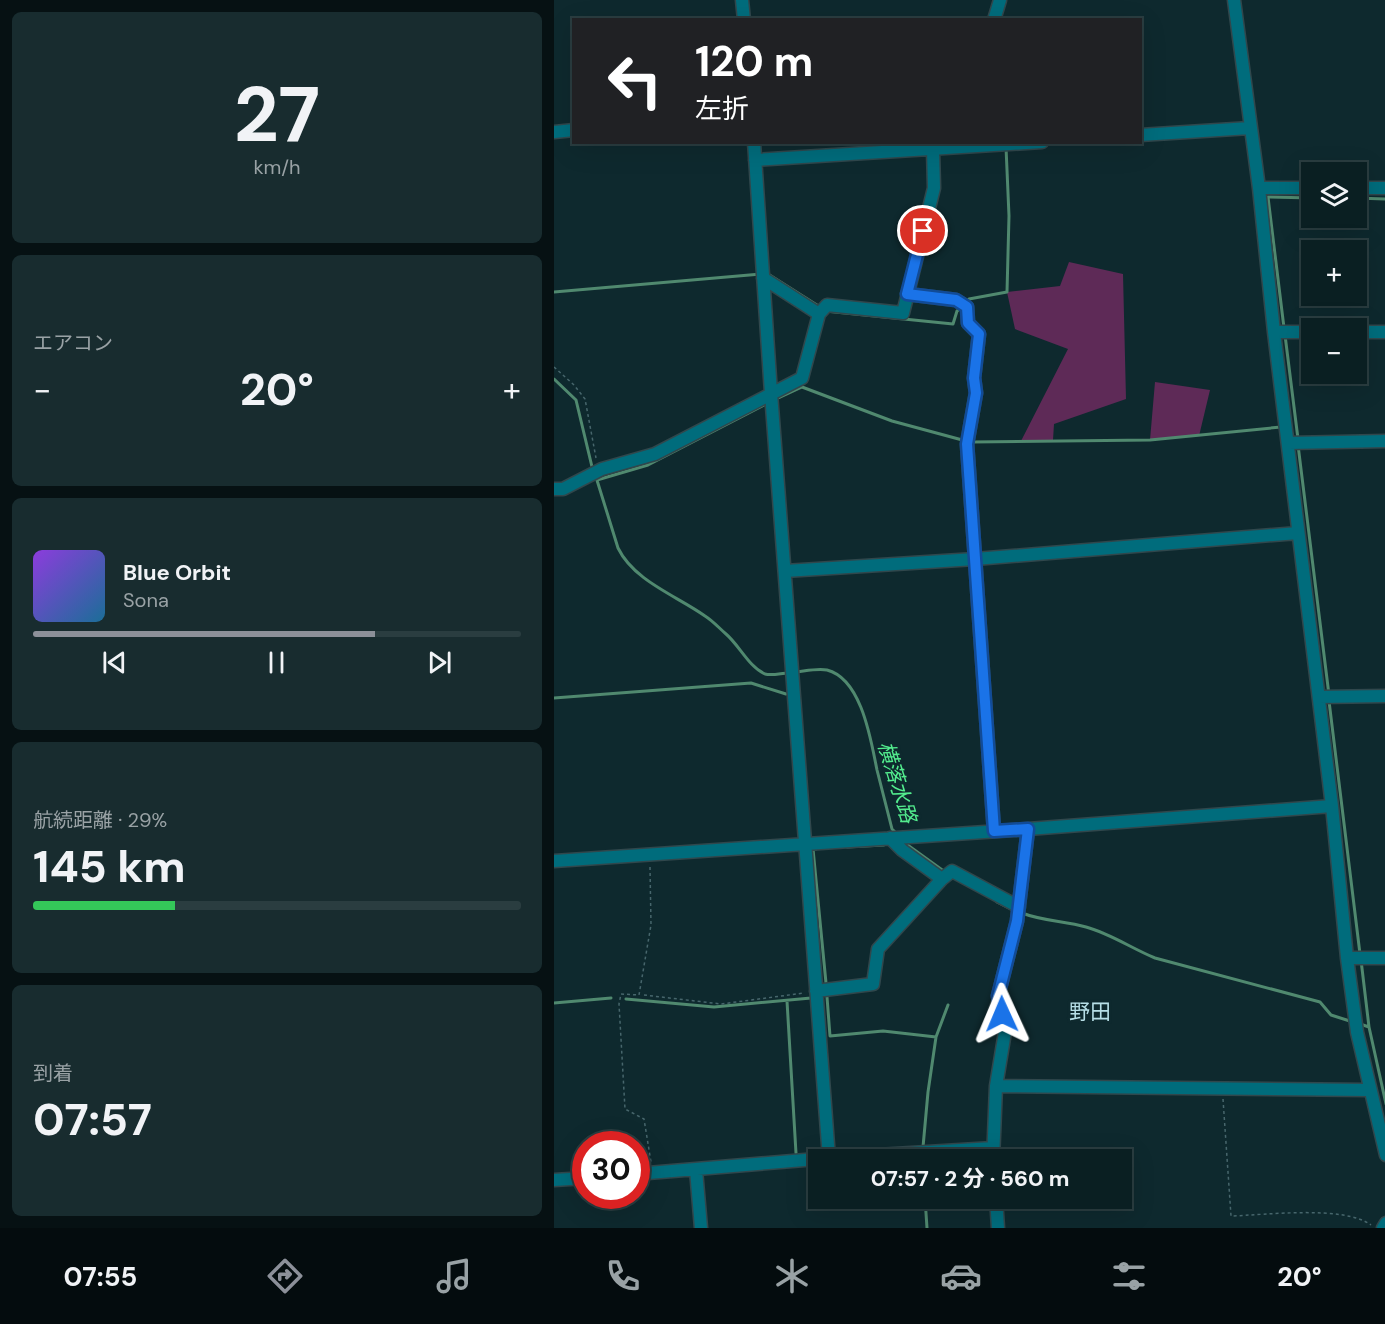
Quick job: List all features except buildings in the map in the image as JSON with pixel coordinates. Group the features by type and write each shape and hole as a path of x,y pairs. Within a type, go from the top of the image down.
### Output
{"street":[{"path":"742,0 744,18"},
{"path":"995,18 1000,0"},
{"path":"1234,0 1259,188 1274,332 1332,806 1347,958 1357,1032 1385,1155"},
{"path":"1142,135 1250,128"},
{"path":"554,132 572,130"},
{"path":"754,144 828,1149"},
{"path":"755,160 1022,144"},
{"path":"554,489 563,489 602,469 655,454 802,378 819,314 827,305 903,313 934,188 933,149"},
{"path":"1259,188 1301,188"},
{"path":"1367,188 1385,188"},
{"path":"763,272 819,314"},
{"path":"907,294 956,300 967,307 968,323 979,334 974,378 976,393 967,441 994,831"},
{"path":"1274,332 1301,332"},
{"path":"1367,332 1385,332"},
{"path":"1289,443 1385,441"},
{"path":"785,571 975,559 1298,533"},
{"path":"1319,697 1385,696"},
{"path":"554,861 1332,806"},
{"path":"993,1149 996,1086 1005,1032 998,996 1017,921 1028,829"},
{"path":"890,838 902,850 947,875 1019,907"},
{"path":"816,991 873,984 878,949 947,875"},
{"path":"1347,958 1385,958"},
{"path":"996,1086 1369,1090"},
{"path":"650,1173 808,1160"},
{"path":"696,1170 701,1228"},
{"path":"554,1180 572,1179"},
{"path":"997,1209 998,1228"},
{"path":"1383,1228 1385,1223"}],"path":[{"path":"554,367 574,385 585,399 596,457 602,469"},
{"path":"650,854 652,925 640,995 621,994 619,1004 625,1109 644,1119 653,1173"},
{"path":"644,995 720,1004 816,991"},
{"path":"1222,1089 1231,1216 1337,1213 1365,1221 1374,1228"}],"shaded area":[{"path":"1069,262 1123,274 1126,399 1054,424 1053,440 1021,441 1068,349 1015,329 1007,292 1060,286"},
{"path":"1155,382 1210,390 1199,436 1150,440"}],"waterway":[{"path":"965,303 969,299 1007,292 1009,216 1006,147"},
{"path":"1284,328 1268,197 1301,198"},
{"path":"1367,198 1386,199"},
{"path":"554,292 761,274"},
{"path":"768,274 820,307"},
{"path":"825,311 953,324 957,311 961,308"},
{"path":"1285,335 1298,439"},
{"name":"横落水路","path":"554,379 576,400 593,471"},
{"path":"774,400 802,387 892,421 966,441"},
{"path":"597,480 648,465 768,403"},
{"path":"972,442 1150,440 1281,427"},
{"path":"1298,445 1329,695"},
{"name":"横落水路","path":"596,477 618,548 634,570 711,620 759,671 768,675 788,673"},
{"name":"横落水路","path":"795,672 827,670 839,676 849,685 857,698 868,728 892,829 896,833"},
{"path":"554,698 751,683 786,694"},
{"path":"1329,701 1360,954"},
{"name":"横落水路","path":"902,841 945,872"},
{"path":"847,847 884,845"},
{"path":"816,849 813,849 826,983"},
{"name":"横落水路","path":"997,902 1013,910"},
{"name":"横落水路","path":"1022,913 1095,930 1155,958 1320,1002 1331,1015 1353,1022"},
{"path":"1361,960 1369,1027"},
{"path":"827,997 830,1036 883,1031 936,1037"},
{"path":"554,1003 611,998"},
{"path":"626,999 714,1007 811,998"},
{"path":"787,1001 796,1153"},
{"path":"923,1147 936,1037 948,1005"},
{"name":"横落水路","path":"1360,1024 1369,1027 1386,1104"},
{"path":"926,1209 927,1228"}],"district":[{"name":"野田","path":"1090,1012"}],"route":[{"path":"923,231 907,294 956,300 967,307 968,323 979,334 974,378 976,393 967,444 994,831 1028,829 1017,921 998,996 1002,1014"}]}
